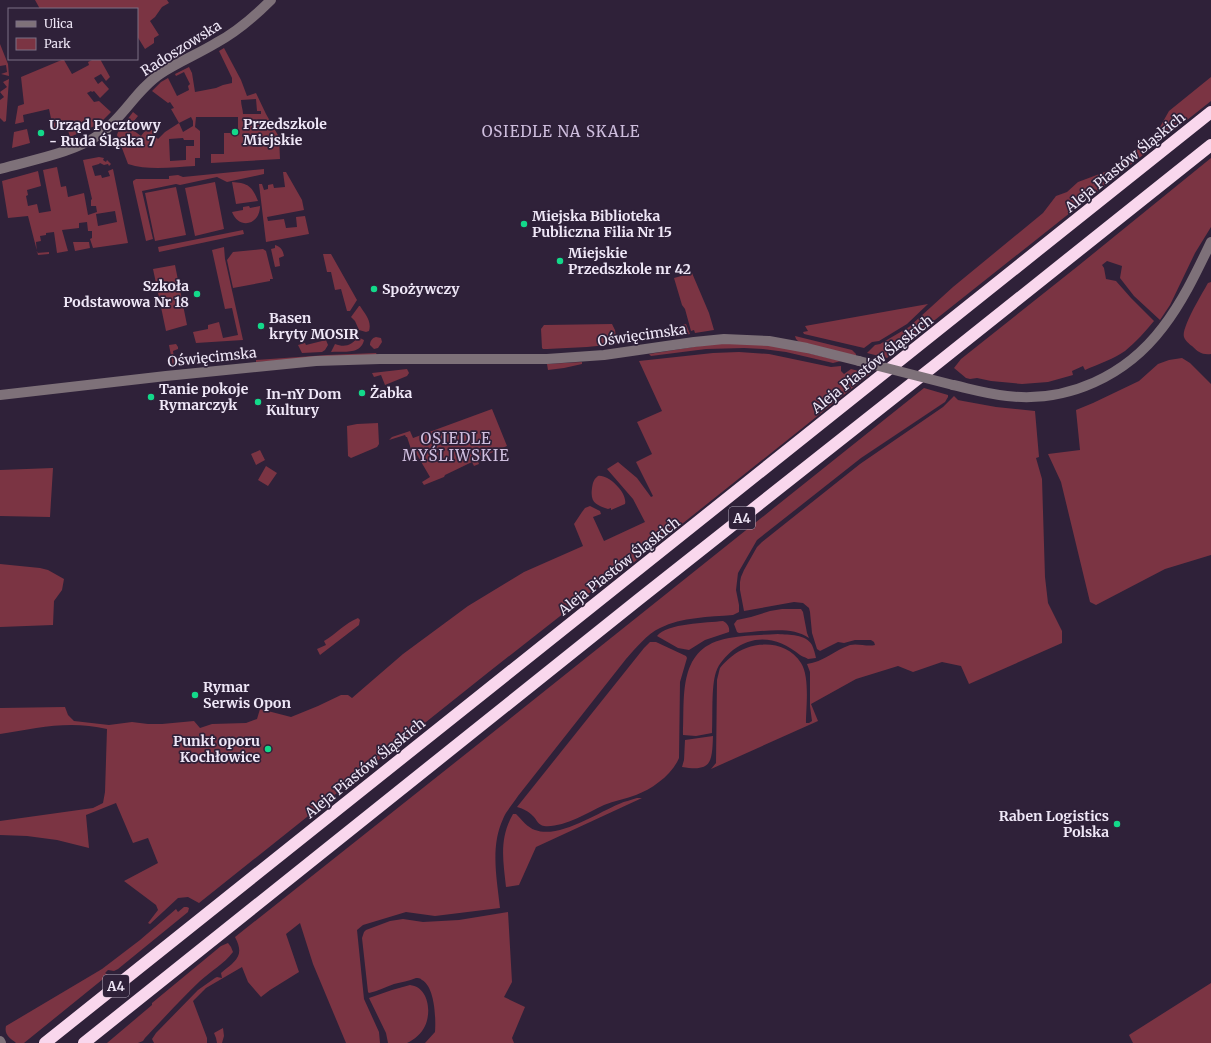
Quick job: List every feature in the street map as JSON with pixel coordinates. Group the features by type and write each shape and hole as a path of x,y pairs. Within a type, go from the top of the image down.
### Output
{"highway":[{"name":"Aleja Piastów Śląskich","path":"45,1043 1211,112"},
{"name":"A4","path":"84,1043 638,600 1211,145"}],"street":[{"name":"Radoszowska","path":"0,169 78,146 101,134 120,116 149,82 172,67 224,39 255,15 271,0"},
{"name":"Oświęcimska","path":"0,396 166,376 316,361 380,359 547,359 604,355 724,339 769,341 807,348 988,394 1037,396 1068,392 1094,384 1111,375 1142,350 1163,327 1181,300 1211,242"}],"green space":[{"path":"35,0 167,0 169,3 162,7 150,21 159,35 154,38 154,43 145,49 138,38 138,8 39,8"},
{"path":"0,44 8,64 9,76 1,74 7,72 6,65 0,66"},
{"path":"224,48 241,80 247,96 256,93 279,137 280,159 211,163 211,154 224,154 224,133 238,133 238,117 196,117 195,127 200,131 200,158 195,158 195,166 153,168 128,164 117,135 133,112 138,116 129,127 141,136 148,127 155,133 154,135 158,139 165,132 179,123 171,109 174,108 170,102 168,103 152,91 161,82 168,78 177,96 189,90 188,86 190,84 184,72 176,76 175,74 189,67 192,73 195,92 232,83 232,78 219,51","holes":["256,99 257,111 261,111 261,114 243,114 241,100","191,117 193,126 183,132 179,123","183,138 184,140 194,140 194,146 186,146 186,160 170,161 169,139"]},
{"path":"62,60 64,60 72,74 89,65 88,62 92,60 101,60 110,77 106,81 101,74 94,78 98,84 102,81 109,89 100,98 94,91 87,93 94,102 99,101 111,112 99,124 70,137 66,124 53,128 49,109 23,115 24,122 15,124 18,106 24,104 21,77"},
{"path":"1211,77 1211,101 887,358 867,353 875,345 880,344 909,327 953,287 1043,213 1056,196 1067,192 1078,182 1113,169 1156,134 1169,111"},
{"path":"9,79 6,121 4,122 0,118 0,100 4,97 0,92 7,87 3,82"},
{"path":"27,129 30,143 12,148 14,132"},
{"path":"99,157 104,158 103,160 106,162 107,160 111,164 109,166 108,164 104,165 100,163 92,166 95,176 101,175 102,178 110,176 108,171 113,169 128,243 93,248 90,239 92,238 92,231 88,231 87,222 79,223 79,228 62,230 68,251 57,253 54,232 46,233 46,235 40,236 41,241 36,242 37,250 28,216 8,218 2,181 38,171 41,186 27,190 28,195 26,196 28,206 37,204 39,213 51,211 43,170 57,167 61,187 66,186 68,197 84,193 88,215 97,212 96,206 91,206 92,199 83,160","holes":["115,211 117,222 98,226 96,214"]},
{"path":"1211,158 1211,227 1195,253 1170,305 1160,320 1134,296 1120,278 1122,266 1107,261 1102,265 1106,279 1116,281 1154,321 1125,351 1111,359 1085,370 1083,366 1072,371 1073,375 1048,382 1022,384 977,378 970,379 966,378 954,368 961,359"},
{"path":"264,169 264,174 227,182 217,177 142,191 153,239 146,241 133,183 136,179 169,179 169,176 178,175 183,177"},
{"path":"283,172 286,172 302,200 304,210 267,217 268,221 284,219 286,228 297,227 296,217 305,216 309,234 266,242 259,184 262,184 264,190 268,189 268,185 273,184 274,188 285,187"},
{"path":"215,182 224,229 195,236 185,188"},
{"path":"232,182 242,183 249,186 254,192 258,201 236,204"},
{"path":"176,187 186,235 155,241 145,193"},
{"path":"249,206 250,208 260,206 257,217 253,221 244,223 235,218 232,212 243,210 243,207"},
{"path":"243,230 244,234 159,252 158,247"},
{"path":"73,242 89,242 90,248 75,251"},
{"path":"275,245 281,249 284,256 279,258 280,266 275,267 271,249 275,248"},
{"path":"224,247 225,259 243,340 196,343 193,332 208,329 208,325 219,322 223,338 238,335 232,308 225,309 212,250"},
{"path":"263,249 266,251 273,279 270,279 270,281 233,288 227,260 233,252"},
{"path":"49,252 49,254 38,255 37,253"},
{"path":"323,254 331,254 357,300 350,311 347,311 341,289 335,290 331,272 327,272"},
{"path":"175,265 187,325 166,331 153,269"},
{"path":"692,273 709,313 714,330 695,333 694,330 691,331 674,278"},
{"path":"1211,282 1211,354 1205,354 1198,351 1188,343 1184,337 1184,332 1197,302 1208,283"},
{"path":"928,304 907,324 879,341 872,342 864,348 804,334 803,332 808,331 805,326"},
{"path":"359,306 368,318 370,324 369,331 366,332 359,330 355,321 351,317"},
{"path":"612,324 615,330 617,344 587,347 542,348 541,329 544,325"},
{"path":"686,324 690,334 675,337 672,328"},
{"path":"795,336 852,350 856,356 799,342"},
{"path":"358,337 364,340 359,348 351,351 331,352 335,344 345,346 353,342"},
{"path":"376,337 381,338 382,342 378,348 374,349 370,344 372,339"},
{"path":"326,340 328,345 322,352 302,353 298,345 305,343 306,345"},
{"path":"727,343 787,348 841,361 833,363 786,352 744,348 706,349 651,356 649,354"},
{"path":"176,344 178,349 173,351 177,364 221,361 173,366 169,345"},
{"path":"244,350 245,358 232,359 238,358 238,353 242,353"},
{"path":"739,352 769,354 831,367 841,366 841,371 844,374 851,369 870,374 633,563 629,562 490,671 199,903 188,897 178,898 150,924 148,923 158,910 156,905 124,881 158,863 148,838 133,843 116,803 86,815 89,848 57,840 27,836 0,835 0,821 93,808 103,803 105,792 107,729 93,726 66,725 40,727 0,734 0,708 65,707 68,715 74,721 109,725 132,722 162,724 194,721 200,728 212,724 246,723 257,719 260,709 291,717 341,695 348,695 352,698 403,654 468,606 524,572 583,546 574,524 585,508 590,506 600,511 601,514 593,517 604,541 645,522 633,499 607,469 618,462 637,478 651,497 653,496 636,462 652,454 637,422 662,411 639,361 713,353"},
{"path":"376,353 377,355 256,362 256,360"},
{"path":"1182,358 1190,363 1211,384 1211,555 1165,569 1096,605 1090,602 1061,482 1048,454 1080,450 1076,410 1139,381 1158,364 1169,360"},
{"path":"582,362 582,364 548,370 547,364"},
{"path":"407,369 409,373 407,376 385,385 381,375 374,377 372,373"},
{"path":"924,388 948,395 948,397 945,402 861,458 757,540 738,573 736,590 739,612 733,615 696,618 668,624 651,634 626,659 518,796 504,816 499,830 496,852 496,874 500,908 435,916 406,912 363,925 357,930 364,999 379,1032 380,1043 346,1043 313,964 300,923 286,934 299,972 261,997 248,982 242,967 206,988 193,1001 207,1038 207,1043 154,1043 152,1039 156,1033 198,990 217,977 222,978 221,973 235,961 239,954 239,949 235,937"},
{"path":"954,396 958,400 963,401 996,407 1035,411 1039,457 1036,458 1042,479 1045,577 1048,603 1062,631 1062,643 969,684 961,666 942,662 913,672 898,666 856,679 811,704 818,721 711,769 716,763 717,680 720,668 731,657 748,647 758,645 778,646 795,655 801,663 806,676 806,723 809,723 812,721 810,706 810,672 807,664 818,661 850,645 875,645 871,640 855,640 844,643 838,642 820,651 817,649 812,633 809,608 803,603 794,602 744,611 740,590 741,577 757,547 860,464 943,407"},
{"path":"492,409 507,446 477,459 479,464 474,466 472,462 445,475 444,477 424,485 422,482 430,477 413,448 411,449 407,437 405,435 389,440 392,437 410,431 413,438"},
{"path":"378,423 379,444 377,447 351,458 348,456 347,426"},
{"path":"260,450 265,460 256,465 251,454"},
{"path":"266,466 277,473 268,486 258,480"},
{"path":"53,468 50,517 0,516 0,470"},
{"path":"598,476 607,478 616,485 623,495 625,504 611,510 611,508 608,509 595,503 592,497 592,488 594,480"},
{"path":"0,564 40,568 48,570 64,579 62,590 54,601 53,625 0,627"},
{"path":"782,609 801,609 809,638 802,634 784,630 737,632 734,624 737,620"},
{"path":"358,618 360,620 359,625 320,655 317,649 326,645 324,641"},
{"path":"723,621 728,625 729,632 705,640 689,650 678,648 657,636 669,628 698,623"},
{"path":"778,634 797,636 806,639 812,645 816,658 808,659 776,641 767,640 750,641 733,650 725,657 714,678 712,733 696,736 683,735 687,675 692,662 700,651 712,643 729,638"},
{"path":"650,642 656,642 686,656 687,658 680,682 679,758 676,764 661,781 642,792 604,805 583,816 559,825 540,825 533,816 524,809 517,807"},
{"path":"713,736 711,759 705,766 699,768 682,767 684,760 685,740"},
{"path":"642,798 536,847 519,885 506,887 503,849 506,832 513,814 516,814 532,829 545,832 555,831 578,824 621,803"},
{"path":"184,907 189,908 188,912 118,969 114,971 108,970 105,973 108,975 24,1043 16,1043 8,1036 6,1026 102,969 140,940 176,909 178,912"},
{"path":"508,912 512,982 504,997 525,1007 512,1038 514,1043 425,1043 435,1032 435,1012 430,989 420,978 394,984 369,993 368,992 362,938 366,930 390,921 403,919 423,922 459,920"},
{"path":"228,943 233,952 222,964 200,981 165,1016 143,1041 138,1043 107,1043 152,1005 152,1003 221,946"},
{"path":"1211,983 1211,1043 1133,1043 1129,1035"},
{"path":"410,985 421,990 425,995 428,1014 425,1026 418,1036 407,1043 388,1043 386,1033 369,998"},
{"path":"223,1028 224,1036 222,1043 217,1043 214,1033"}],"place":[{"name":"Przedszkole Miejskie","path":"235,132"},
{"name":"Urząd Pocztowy - Ruda Śląska 7","path":"41,133"},
{"name":"Miejska Biblioteka Publiczna Filia Nr 15","path":"524,224"},
{"name":"Miejskie Przedszkole nr 42","path":"560,261"},
{"name":"Spożywczy","path":"374,289"},
{"name":"Szkoła Podstawowa Nr 18","path":"197,294"},
{"name":"Basen kryty MOSIR","path":"261,326"},
{"name":"Żabka","path":"362,393"},
{"name":"Tanie pokoje Rymarczyk","path":"151,397"},
{"name":"In-nY Dom Kultury","path":"258,402"},
{"name":"Rymar Serwis Opon","path":"195,695"},
{"name":"Punkt oporu Kochłowice","path":"268,749"},
{"name":"Raben Logistics Polska","path":"1117,824"}],"district":[{"name":"OSIEDLE NA SKALE","path":"561,131"},
{"name":"OSIEDLE MYŚLIWSKIE","path":"456,446"}]}
